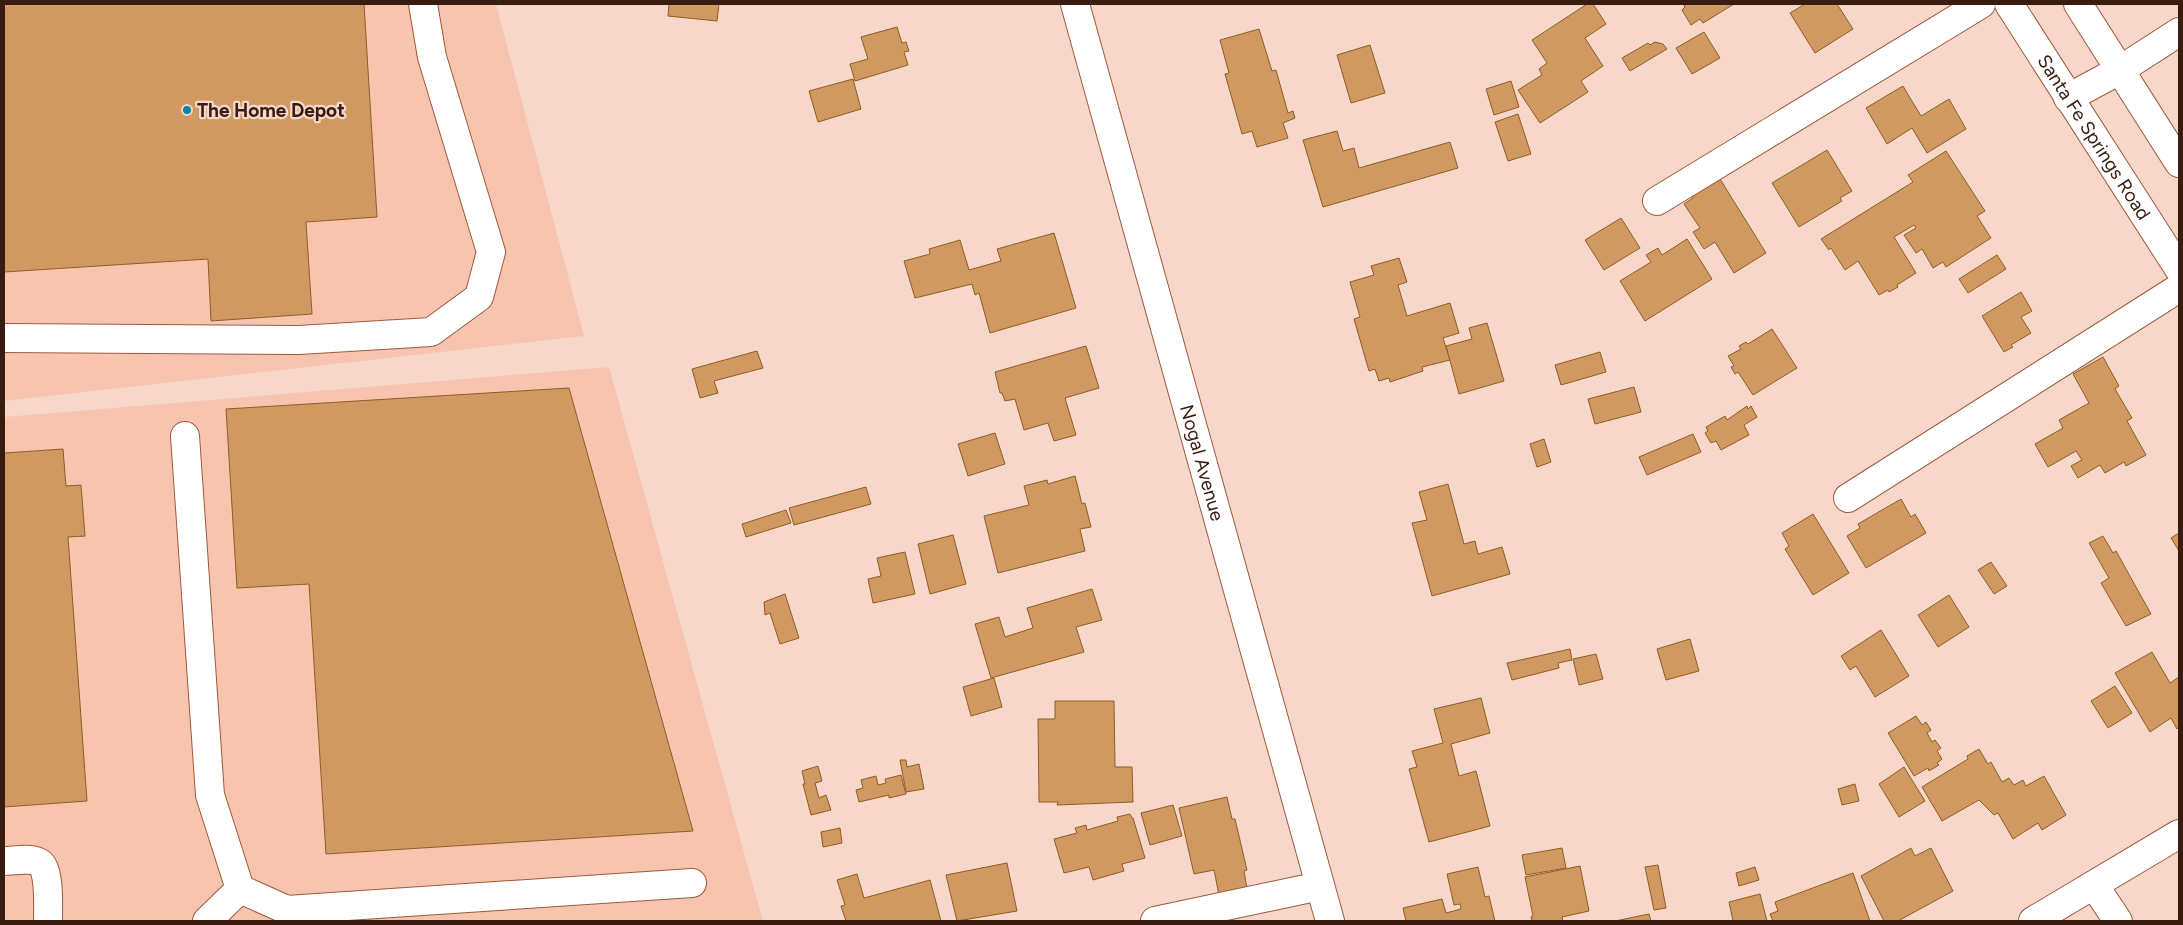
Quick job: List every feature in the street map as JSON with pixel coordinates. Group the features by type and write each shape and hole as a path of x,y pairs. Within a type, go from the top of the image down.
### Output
{"street":[{"path":"4,338 299,340 431,332 479,296 491,252 432,57 423,4"},
{"name":"Nogal Avenue","path":"1075,4 1330,921"},
{"path":"1657,201 1981,4"},
{"name":"Santa Fe Springs Road","path":"2009,4 2179,269"},
{"path":"2078,4 2179,163"},
{"path":"2068,98 2120,70 2179,32"},
{"path":"1848,498 2179,288"},
{"path":"184,436 210,794 240,889 287,910 692,883"},
{"path":"2033,921 2179,834"},
{"path":"4,861 30,860 40,863 46,870 48,921"},
{"path":"2094,885 2118,921"},
{"path":"1155,921 1320,886"},
{"path":"206,921 240,889"}],"shaded area":[{"path":"4,4 496,4 584,336 4,401"},
{"path":"609,367 763,921 4,921 4,417"}],"building":[{"name":"The Home Depot","path":"4,4 364,4 377,217 306,222 312,314 211,321 208,259 4,272"},
{"path":"669,4 719,4 717,21 668,16"},
{"path":"1587,4 1593,4 1606,24 1585,38 1603,66 1581,81 1588,92 1540,123 1518,90 1542,75 1539,69 1547,63 1532,40"},
{"path":"1683,4 1734,4 1703,23 1700,19 1691,25 1682,10 1685,7"},
{"path":"1805,4 1837,4 1853,29 1815,53 1790,13"},
{"path":"897,27 902,43 906,42 909,51 904,52 908,65 855,81 850,64 868,59 861,37"},
{"path":"1259,29 1272,71 1276,70 1288,113 1293,111 1295,118 1283,123 1288,138 1257,147 1252,131 1242,134 1225,74 1229,73 1220,40"},
{"path":"1704,32 1720,58 1692,74 1676,48"},
{"path":"1655,42 1663,44 1667,49 1630,71 1622,58 1648,43 1650,45"},
{"path":"1370,45 1385,93 1351,103 1337,55"},
{"path":"853,79 861,109 818,122 809,91"},
{"path":"1511,81 1519,107 1494,115 1486,89"},
{"path":"1903,86 1921,116 1949,99 1966,129 1927,153 1912,128 1887,144 1866,108"},
{"path":"1518,114 1531,154 1508,161 1495,122"},
{"path":"1337,131 1343,151 1354,148 1359,168 1450,142 1458,168 1323,207 1303,140"},
{"path":"1827,150 1852,191 1840,198 1842,201 1799,227 1772,183"},
{"path":"1946,151 1985,211 1977,216 1991,238 1946,267 1943,262 1933,268 1922,249 1916,253 1904,235 1916,228 1914,225 1894,237 1916,273 1897,285 1898,287 1879,295 1858,261 1845,270 1831,248 1829,250 1821,239 1913,182 1908,175"},
{"path":"1715,171 1766,253 1734,273 1715,242 1704,249 1693,232 1700,228 1684,204 1693,198 1687,189"},
{"path":"1621,218 1640,248 1604,270 1585,240"},
{"path":"1054,233 1076,308 990,333 979,293 975,295 972,284 915,298 904,261 930,254 929,249 960,240 969,270 1001,261 997,249"},
{"path":"1687,239 1712,279 1645,321 1620,281 1651,262 1646,255 1658,248 1662,255"},
{"path":"1997,255 2006,269 1968,293 1959,279"},
{"path":"1399,258 1407,282 1398,285 1407,316 1450,303 1459,333 1443,338 1450,360 1422,367 1423,371 1390,382 1389,378 1379,381 1375,369 1369,371 1354,319 1360,317 1350,282 1374,275 1371,266"},
{"path":"2021,292 2032,311 2021,317 2031,333 2011,345 2013,347 2004,352 1982,316"},
{"path":"1487,323 1504,381 1459,394 1446,346 1472,339 1469,328"},
{"path":"1772,329 1797,368 1753,395 1738,372 1735,374 1731,367 1734,366 1728,356 1741,349 1739,346 1746,342 1748,344"},
{"path":"1086,346 1099,388 1065,398 1076,435 1054,441 1048,423 1024,430 1015,399 1005,401 1002,393 1000,393 995,372"},
{"path":"757,351 763,368 714,381 718,393 700,398 692,369"},
{"path":"1600,352 1606,372 1561,385 1555,365"},
{"path":"2103,357 2119,386 2115,389 2132,418 2127,421 2146,455 2126,466 2124,462 2105,473 2100,465 2078,478 2071,466 2082,460 2076,451 2048,467 2035,444 2063,428 2059,420 2089,403 2073,374"},
{"path":"1634,387 1641,412 1595,424 1588,399"},
{"path":"569,388 693,831 326,854 309,584 237,588 226,409"},
{"path":"1747,406 1748,409 1751,406 1757,417 1744,425 1749,435 1721,450 1716,441 1711,443 1705,433 1708,431 1706,427 1725,416 1727,420"},
{"path":"995,433 1005,464 968,476 958,444"},
{"path":"1693,434 1701,452 1647,475 1639,457"},
{"path":"1544,439 1551,462 1537,467 1530,444"},
{"path":"63,449 66,486 81,485 85,536 68,537 87,801 4,807 4,453"},
{"path":"1075,476 1082,504 1085,503 1091,527 1080,529 1085,551 998,573 984,516 1029,505 1024,486 1047,480 1048,484"},
{"path":"1448,484 1464,544 1475,541 1478,554 1502,547 1510,574 1432,596 1412,523 1427,520 1419,492"},
{"path":"866,487 871,504 794,525 789,508"},
{"path":"1901,499 1911,517 1915,514 1926,533 1866,568 1847,536 1860,528 1858,524"},
{"path":"786,510 791,523 746,537 742,524"},
{"path":"1813,514 1849,573 1813,595 1785,549 1789,546 1782,533"},
{"path":"2179,533 2179,551 2171,538"},
{"path":"953,535 966,584 930,594 918,544"},
{"path":"2103,536 2113,553 2116,551 2151,614 2126,626 2101,583 2109,578 2089,543"},
{"path":"905,552 915,594 873,603 868,579 881,576 877,558"},
{"path":"1991,562 2007,586 1994,594 1978,570"},
{"path":"1092,589 1102,620 1076,627 1084,652 991,678 975,624 999,617 1005,637 1033,628 1027,608"},
{"path":"785,594 799,638 780,644 770,613 765,615 764,602"},
{"path":"1949,595 1969,627 1938,647 1918,615"},
{"path":"1881,630 1909,676 1875,697 1856,666 1850,670 1841,656"},
{"path":"1690,639 1699,671 1666,680 1657,649"},
{"path":"1570,649 1572,660 1558,663 1559,668 1512,680 1507,663"},
{"path":"2152,652 2170,683 2179,677 2179,727 2177,729 2171,718 2150,732 2115,673"},
{"path":"1596,654 1603,679 1579,685 1573,659"},
{"path":"994,678 1002,707 971,716 963,687"},
{"path":"2115,686 2132,713 2108,728 2091,701"},
{"path":"1481,698 1490,733 1451,744 1459,776 1476,771 1490,826 1429,842 1409,769 1417,767 1412,751 1443,743 1434,709"},
{"path":"1055,701 1114,701 1115,767 1132,767 1133,802 1057,805 1058,802 1039,802 1038,719 1055,719"},
{"path":"1916,716 1922,725 1926,722 1931,730 1927,733 1932,742 1935,740 1941,748 1937,751 1942,759 1937,763 1939,765 1929,771 1928,768 1914,776 1888,733"},
{"path":"1979,749 1988,764 1991,762 2002,782 2009,778 2014,785 2023,780 2026,786 2044,776 2066,815 2042,830 2038,823 2013,839 1998,813 1994,815 1979,800 1942,821 1922,787 1968,759 1967,756"},
{"path":"900,760 906,760 907,767 919,764 924,789 906,792"},
{"path":"818,766 822,781 815,783 819,798 826,795 831,810 811,815 803,784 805,784 802,771"},
{"path":"1904,767 1925,801 1899,817 1879,784"},
{"path":"901,775 906,794 889,798 889,795 859,802 856,790 863,788 861,780 876,776 878,785 886,783 885,779"},
{"path":"1855,784 1859,801 1842,805 1838,789"},
{"path":"1227,797 1232,819 1235,819 1247,870 1244,871 1247,889 1219,895 1214,870 1194,874 1179,808"},
{"path":"1173,805 1182,836 1150,845 1141,813"},
{"path":"1130,814 1133,818 1145,858 1122,864 1124,871 1093,880 1089,867 1064,873 1054,839 1077,833 1075,828 1086,825 1087,830 1118,821 1117,817"},
{"path":"840,828 842,843 823,847 821,832"},
{"path":"1562,848 1566,868 1526,875 1522,855"},
{"path":"1911,848 1915,856 1931,848 1953,891 1898,921 1884,921 1861,876"},
{"path":"1007,863 1017,911 957,921 946,875"},
{"path":"1658,865 1666,908 1654,910 1645,867"},
{"path":"1580,866 1589,911 1562,917 1563,921 1532,921 1531,917 1533,916 1525,877"},
{"path":"1478,867 1485,897 1489,896 1495,921 1406,921 1403,908 1442,899 1446,913 1461,909 1460,904 1454,905 1447,874"},
{"path":"1755,867 1759,880 1739,886 1736,873"},
{"path":"1853,873 1870,921 1773,921 1770,914 1778,911 1775,902"},
{"path":"857,874 864,898 930,880 941,921 846,921 841,906 845,905 837,880"},
{"path":"1760,894 1767,921 1733,921 1729,902"},
{"path":"1649,914 1651,921 1615,921"}],"place":[{"name":"The Home Depot","path":"187,110"}]}
